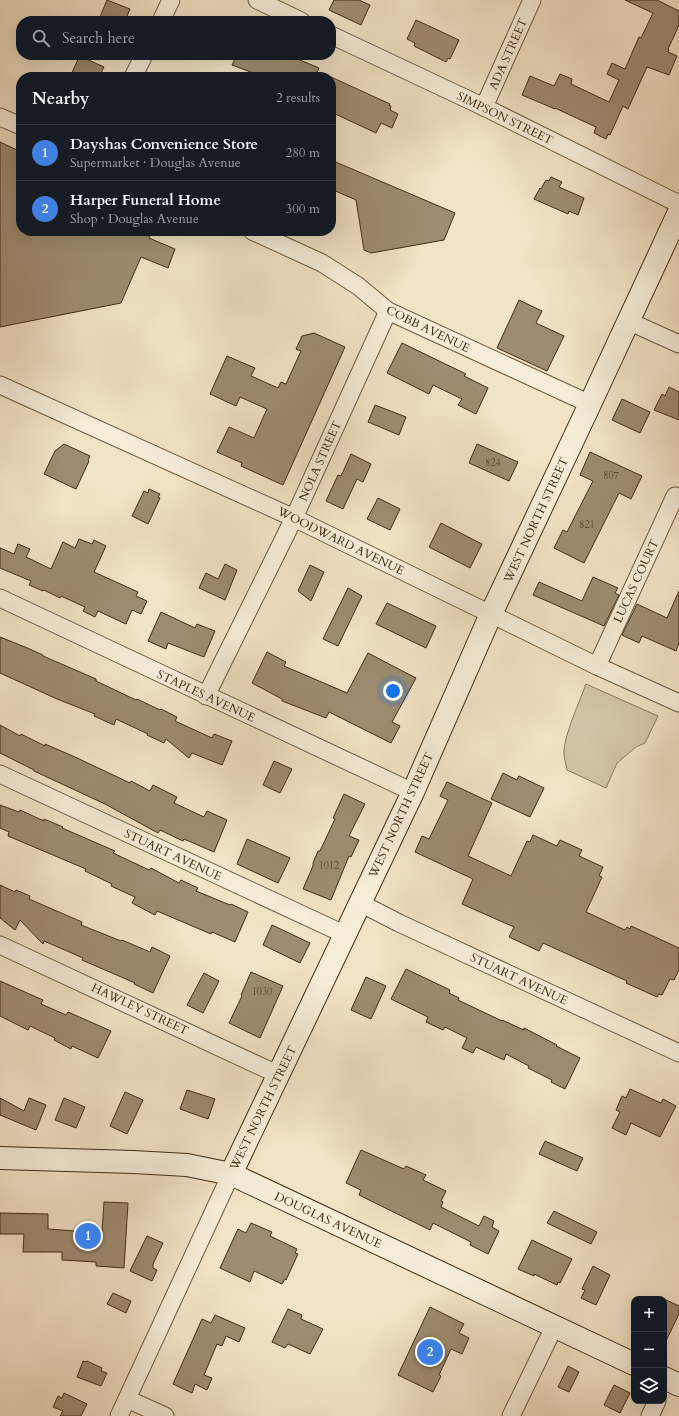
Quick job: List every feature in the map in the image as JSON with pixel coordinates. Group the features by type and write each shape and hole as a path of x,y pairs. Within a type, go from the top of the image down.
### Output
{"street":[{"path":"163,16 171,0"},
{"path":"257,0 291,16"},
{"name":"ADA STREET","path":"484,108 532,0"},
{"name":"SIMPSON STREET","path":"336,37 679,204"},
{"path":"136,72 142,60"},
{"path":"0,117 16,124"},
{"name":"WEST NORTH STREET","path":"119,1416 231,1174 413,792 491,614 679,212"},
{"name":"COBB AVENUE","path":"263,236 322,263 358,286 388,311 590,404"},
{"name":"NOLA STREET","path":"206,696 294,518 388,311"},
{"path":"628,321 679,344"},
{"name":"WOODWARD AVENUE","path":"0,385 294,518 597,666 679,703"},
{"name":"LUCAS COURT","path":"597,666 677,497"},
{"name":"STAPLES AVENUE","path":"0,598 413,792"},
{"name":"STUART AVENUE","path":"0,774 346,935"},
{"name":"STUART AVENUE","path":"360,903 679,1054"},
{"name":"HAWLEY STREET","path":"0,944 279,1075"},
{"name":"DOUGLAS AVENUE","path":"0,1158 187,1165 231,1174 631,1363"},
{"path":"511,1416 554,1326"},
{"path":"127,1399 165,1416"},
{"path":"650,1416 656,1404"}],"shaded area":[{"path":"586,684 658,716 645,743 636,747 617,763 606,788 567,770 564,752 565,745 573,718"}],"building":[{"path":"107,0 130,9 127,16 100,16"},
{"path":"334,0 359,0 370,5 361,25 329,10"},
{"path":"625,0 657,0 679,11 679,25 668,49 668,52 677,56 669,75 647,67 628,109 623,106 610,135 608,134 606,139 594,133 596,127 522,95 530,76 554,86 560,74 572,79 571,84 609,102 619,80 607,74 612,63 625,69 639,37 641,38 653,13"},
{"path":"416,20 459,40 450,59 448,58 446,62 414,46 415,43 407,39"},
{"path":"78,60 88,60 104,67 102,72 72,72"},
{"path":"234,60 300,60 319,68 317,72 251,72 232,65"},
{"path":"336,79 390,104 390,110 398,114 392,128 381,123 376,133 336,114"},
{"path":"0,142 16,150 16,236 150,236 149,238 175,249 168,268 141,257 121,303 0,327"},
{"path":"336,162 455,213 444,240 371,253 364,250 356,200 336,191"},
{"path":"551,177 562,182 559,187 584,198 578,215 569,211 568,214 534,199 546,180 549,181"},
{"path":"519,300 542,311 536,323 564,336 547,371 497,348"},
{"path":"314,333 345,347 283,485 241,466 242,463 217,452 229,427 254,438 267,409 240,397 236,406 210,394 227,356 255,368 251,376 278,388 281,382 286,384 301,351 296,349 302,336"},
{"path":"402,343 466,374 464,376 488,388 476,414 458,405 462,399 433,385 429,394 387,373"},
{"path":"669,387 679,392 679,420 654,410 662,394 665,396"},
{"path":"622,399 650,412 640,433 612,420"},
{"path":"375,405 406,417 399,435 368,422"},
{"path":"64,444 90,456 76,489 44,474 55,451"},
{"path":"477,444 518,462 509,481 469,463"},
{"path":"590,452 642,476 631,499 619,493 584,563 554,548 563,530 567,532 593,481 580,475"},
{"path":"351,454 371,464 363,482 357,479 343,509 326,501 338,475 341,476"},
{"path":"149,489 160,494 158,497 160,498 148,524 132,516 144,491 148,493"},
{"path":"378,498 400,509 390,530 367,519"},
{"path":"441,523 482,544 470,568 429,547"},
{"path":"79,539 92,544 94,540 106,546 94,572 138,592 136,596 147,601 141,614 132,610 126,624 98,611 95,617 83,611 85,607 61,596 60,598 29,585 31,581 0,568 0,548 14,554 18,544 30,549 26,557 51,569 63,542 75,548"},
{"path":"225,564 237,570 225,600 199,588 206,573 218,579"},
{"path":"310,565 324,572 311,601 298,591"},
{"path":"593,577 618,588 615,593 619,595 604,626 533,595 539,582 582,601"},
{"path":"348,588 362,596 338,646 323,639"},
{"path":"679,591 679,643 676,651 642,636 639,643 622,635 637,604 667,618"},
{"path":"387,603 436,626 426,648 376,624"},
{"path":"161,612 195,628 197,624 215,631 204,657 168,643 166,649 148,641"},
{"path":"0,637 96,679 96,681 136,700 137,699 160,710 161,709 177,717 175,721 212,738 214,734 232,741 222,765 192,753 189,758 166,739 164,743 116,719 114,725 94,716 95,714 57,699 0,673"},
{"path":"267,652 286,662 284,666 347,693 368,653 416,678 392,722 400,726 391,743 329,712 326,718 282,701 282,699 252,683"},
{"path":"0,725 20,736 21,734 45,746 45,744 130,783 131,781 150,791 153,785 177,797 174,803 204,817 207,811 227,820 214,852 184,839 183,841 160,830 158,833 105,804 34,771 0,753"},
{"path":"274,761 292,769 280,793 263,785"},
{"path":"503,773 517,780 519,776 544,788 530,817 491,799"},
{"path":"447,782 492,803 468,856 511,876 527,841 530,842 533,835 557,846 560,840 582,850 579,856 603,867 599,876 602,877 586,912 625,930 627,927 630,929 631,926 679,948 679,970 674,980 670,979 662,995 659,994 657,997 626,983 627,981 543,943 539,951 509,937 514,927 462,904 473,879 415,852 422,836 429,839 448,800 440,796"},
{"path":"344,794 365,804 349,836 359,840 351,857 349,856 331,900 303,889 318,851 320,851 335,819 333,818"},
{"path":"0,805 19,812 20,810 44,821 44,819 63,827 62,828 115,851 113,853 149,870 151,868 179,883 181,880 198,888 196,891 248,912 235,942 212,932 211,934 157,911 155,915 132,903 135,897 111,886 112,884 85,871 86,869 8,836 9,832 0,828"},
{"path":"247,839 290,858 278,883 237,864"},
{"path":"0,885 15,892 16,890 30,896 29,899 82,922 81,925 150,952 152,947 170,956 153,993 134,984 135,983 82,960 83,958 44,941 43,944 20,920 15,930 0,918"},
{"path":"272,925 310,943 300,963 263,945"},
{"path":"406,969 450,990 449,993 459,998 458,1000 502,1021 524,1030 524,1028 580,1058 565,1089 551,1082 552,1080 528,1068 529,1066 506,1054 504,1060 476,1047 473,1053 462,1048 467,1038 445,1027 443,1030 426,1022 428,1017 391,999"},
{"path":"251,972 283,986 260,1038 229,1023 242,996 241,995"},
{"path":"204,973 219,981 203,1013 187,1005"},
{"path":"366,977 386,986 371,1019 351,1010"},
{"path":"0,981 43,1000 41,1004 66,1015 68,1012 111,1031 98,1058 72,1046 71,1049 54,1040 55,1038 30,1026 28,1030 0,1016"},
{"path":"630,1089 661,1103 663,1099 676,1106 660,1137 631,1123 626,1135 612,1128 620,1112 616,1110 622,1096 626,1098"},
{"path":"187,1090 215,1099 208,1119 180,1109"},
{"path":"125,1092 143,1100 127,1134 110,1126"},
{"path":"0,1098 24,1111 29,1098 46,1105 36,1130 0,1115"},
{"path":"64,1098 85,1107 76,1128 55,1120"},
{"path":"545,1141 583,1158 577,1171 539,1154"},
{"path":"361,1150 404,1169 406,1166 426,1175 423,1180 446,1191 441,1201 443,1202 441,1207 479,1226 484,1216 494,1221 492,1227 499,1231 488,1254 470,1245 471,1242 433,1223 430,1230 359,1195 361,1190 346,1183"},
{"path":"104,1202 128,1203 124,1268 96,1266 96,1262 62,1260 62,1252 23,1252 24,1234 0,1234 0,1213 48,1214 48,1229 102,1233"},
{"path":"554,1211 597,1232 591,1244 547,1223"},
{"path":"251,1223 272,1232 270,1236 297,1249 295,1253 298,1254 286,1280 285,1279 282,1284 254,1271 250,1282 220,1268 238,1229 246,1233"},
{"path":"147,1236 163,1243 153,1264 153,1268 157,1270 152,1281 130,1271"},
{"path":"532,1240 572,1259 560,1283 558,1282 557,1285 534,1274 534,1276 518,1269"},
{"path":"593,1266 610,1275 596,1305 581,1298 585,1290 582,1289"},
{"path":"113,1293 131,1301 126,1313 107,1304"},
{"path":"667,1300 679,1306 679,1314 667,1339"},
{"path":"430,1307 464,1324 459,1333 469,1338 462,1354 451,1349 439,1375 441,1376 433,1392 398,1375"},
{"path":"288,1309 302,1315 301,1319 323,1329 310,1354 288,1344 285,1348 272,1342"},
{"path":"215,1315 245,1328 239,1342 226,1336 222,1346 217,1344 204,1375 212,1378 207,1390 195,1384 192,1393 173,1384 202,1319 211,1323"},
{"path":"83,1361 87,1361 102,1368 101,1371 107,1373 101,1386 77,1377"},
{"path":"568,1366 579,1372 569,1392 558,1387"},
{"path":"614,1385 630,1393 620,1413 604,1405"},
{"path":"64,1393 87,1404 81,1416 60,1416 63,1411 53,1407 58,1396 62,1398"}],"place":[{"name":"Dayshas Convenience Store","path":"88,1236"},
{"name":"Harper Funeral Home","path":"430,1352"}]}
